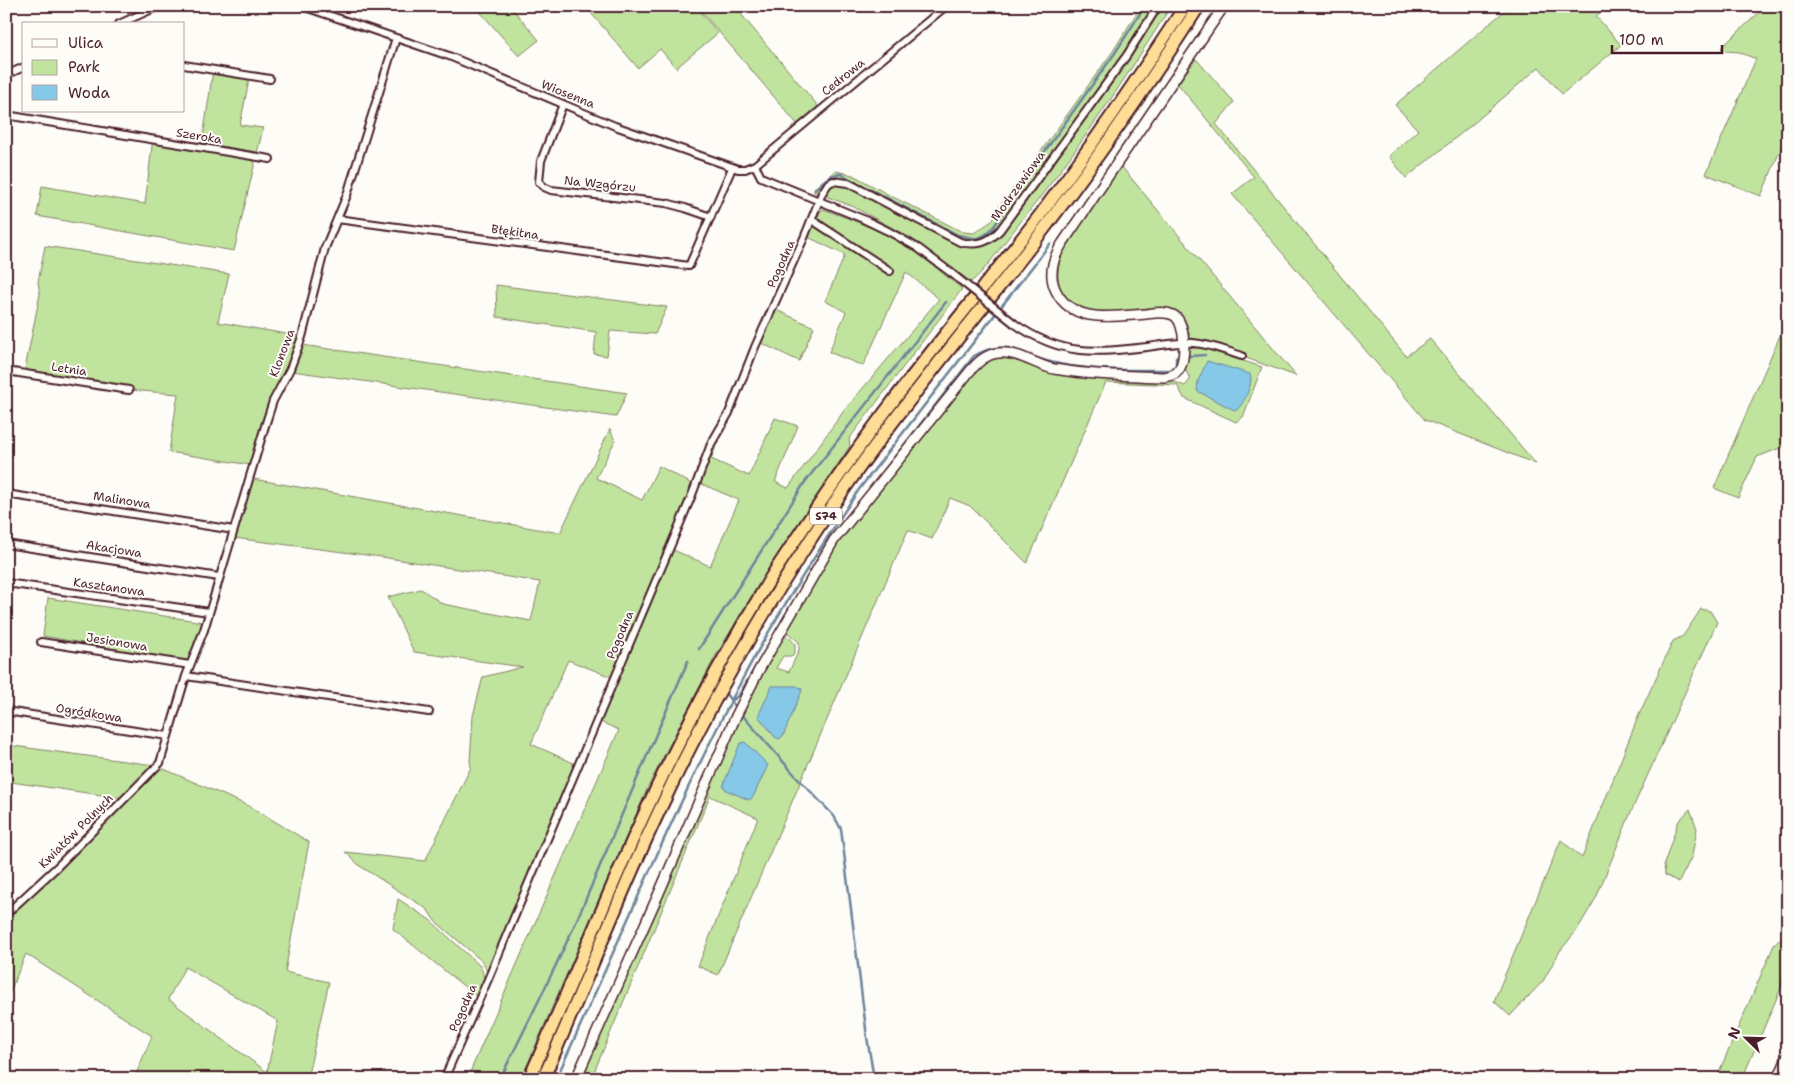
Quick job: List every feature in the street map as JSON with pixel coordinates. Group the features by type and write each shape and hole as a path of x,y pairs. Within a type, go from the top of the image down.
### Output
{"highway":[{"name":"S74","path":"529,1079 621,866 667,766 719,666 770,580 866,436 1070,175 1142,72 1185,6"},
{"name":"S74","path":"543,1079 660,808 722,687 769,605 854,474 1085,174 1140,96 1199,6"}],"street":[{"path":"124,22 159,6"},
{"name":"Wiosenna","path":"302,6 449,56 615,126 732,168 745,169 754,166"},
{"name":"Cedrowa","path":"754,166 946,6"},
{"name":"Modrzewiowa","path":"819,202 828,184 834,181 848,183 960,242 979,244 988,241 1000,230 1116,71 1158,6"},
{"path":"576,1079 732,724 759,670 834,540 970,370 984,358 1001,353 1010,354 1046,367 1068,371 1169,376 1177,372 1182,364 1182,324 1176,317 1171,314 1161,313 1084,315 1073,310 1060,299 1052,280 1052,268 1062,244 1224,6"},
{"name":"Klonowa","path":"160,763 186,676 204,630 273,401 290,369 302,337 325,248 337,220 396,38"},
{"path":"185,65 270,79"},
{"path":"6,75 22,68"},
{"name":"Na Wzgórzu","path":"563,104 541,161 539,182 544,187 551,190 666,203 711,217"},
{"name":"Szeroka","path":"6,115 270,159"},
{"path":"754,166 761,177 888,231 918,248 1015,324 1042,340 1057,346 1080,351 1106,351 1183,343 1210,346 1242,356"},
{"path":"711,217 732,168"},
{"name":"Pogodna","path":"444,1079 712,444 729,414 755,347 819,202"},
{"name":"Błękitna","path":"337,220 689,266 711,217"},
{"path":"812,220 890,271"},
{"name":"Letnia","path":"6,371 128,390"},
{"name":"Malinowa","path":"6,494 234,530"},
{"name":"Akacjowa","path":"6,544 219,577"},
{"name":"Kasztanowa","path":"6,583 209,612"},
{"name":"Jesionowa","path":"41,642 190,665"},
{"path":"186,676 429,712"},
{"name":"Ogródkowa","path":"6,712 168,736"},
{"name":"Kwiatów Polnych","path":"6,914 57,867 160,763"},
{"path":"1778,1079 1788,1056"}],"green space":[{"path":"475,6 510,6 539,40 519,56"},
{"path":"585,6 695,6 718,33 676,68 660,49 638,68"},
{"path":"697,6 734,6 818,106 797,124"},
{"path":"1141,6 1171,6 1116,92 1077,148 994,257 971,282 911,238 852,206 814,192 814,188 836,171 853,175 963,232 974,233 992,221 1000,205 1021,179 1113,51"},
{"path":"1510,6 1558,6 1563,12 1570,6 1608,6 1596,16 1621,45 1562,94 1539,67 1406,178 1389,156 1418,130 1395,105"},
{"path":"1766,6 1788,6 1788,132 1761,196 1706,174 1756,59 1739,52 1725,51 1721,48"},
{"path":"1196,59 1234,102 1216,124 1406,356 1430,339 1536,464 1425,420 1232,194 1254,177 1178,84"},
{"path":"213,70 250,75 240,125 263,128 234,251 37,216 42,186 145,204 153,138 202,145"},
{"path":"1121,166 1296,376 1210,345 1192,343 1183,317 1175,311 1162,308 1147,308 1098,312 1083,310 1071,304 1062,293 1058,276 1064,249"},
{"path":"823,209 895,239 917,253 962,289 849,439 850,446 777,556 716,655 648,787 521,1079 467,1079 619,730 596,720 671,549 710,566 739,500 697,482 614,678 568,660 531,744 578,765 489,977 483,962 435,921 427,909 360,866 345,852 425,861 471,767 473,716 483,677 523,667 414,652 388,597 421,589 443,604 531,621 540,582 382,557 234,538 253,479 560,533 610,429 615,441 596,478 642,500 659,466 692,484 715,431 721,434 711,459 749,476 775,418 798,426 775,482 788,488 846,408 939,299 906,272 863,366 829,352 846,312 825,301 845,255 808,237"},
{"path":"45,246 229,274 218,322 298,336 251,465 169,452 178,394 129,390 24,374 40,294 38,282"},
{"path":"496,285 667,307 655,334 610,331 607,356 594,354 596,332 497,317"},
{"path":"774,309 814,327 799,361 761,343"},
{"path":"1788,317 1788,445 1757,457 1738,498 1714,488"},
{"path":"302,345 627,393 616,417 292,371"},
{"path":"1195,348 1206,349 1262,367 1243,417 1236,422 1184,398 1177,385 1106,382 1027,563 970,506 950,498 932,539 908,530 718,975 698,966 758,818 710,796 591,1079 580,1079 746,703 784,637 789,637 795,644 795,651 792,656 783,656 776,668 789,672 799,650 799,642 787,632 788,629 835,546 957,392 978,368 991,359 1000,358 1070,376 1175,382 1185,386 1190,380 1185,368 1185,358 1189,350"},
{"path":"48,598 203,622 188,662 43,636"},
{"path":"1701,609 1710,611 1717,622 1631,812 1596,898 1577,930 1560,951 1543,981 1510,1016 1494,1001 1561,840 1582,858 1638,717 1673,641 1683,636"},
{"path":"6,745 154,765 122,798 11,782 6,798"},
{"path":"159,769 164,769 251,807 309,842 285,972 329,982 307,1079 134,1079 152,1036 26,954 6,1001 6,918 60,869","holes":["185,967 278,1021 267,1072 168,999"]},
{"path":"1690,809 1697,829 1692,856 1679,882 1665,875 1664,864 1678,822"},
{"path":"398,899 430,920 480,966 484,978 476,996 393,929"},
{"path":"1788,932 1788,966 1781,988 1742,1079 1716,1079 1774,945"}],"water":[{"path":"1207,361 1250,374 1251,382 1248,393 1237,410 1197,391 1198,381"},
{"path":"772,686 797,686 802,689 783,736 779,739 775,737 758,716"},
{"path":"745,742 768,765 753,797 749,800 726,790 723,786 739,746"}],"waterway":[{"path":"815,190 826,179 841,174 958,235 971,238 984,236 997,222 1010,200 1115,53 1145,6"},
{"path":"556,1079 693,777 770,629 860,488 1050,244"},
{"path":"699,649 805,482 946,302"},
{"path":"834,534 974,356 994,348 1015,350"},
{"path":"1190,356 1205,355"},
{"path":"1034,357 1049,362 1083,368 1137,370 1171,370 1176,365 1176,357"},
{"path":"733,700 739,695 823,551"},
{"path":"500,1079 572,930 688,661"},
{"path":"726,694 734,705"},
{"path":"743,716 834,816 841,829 874,1079"}]}
